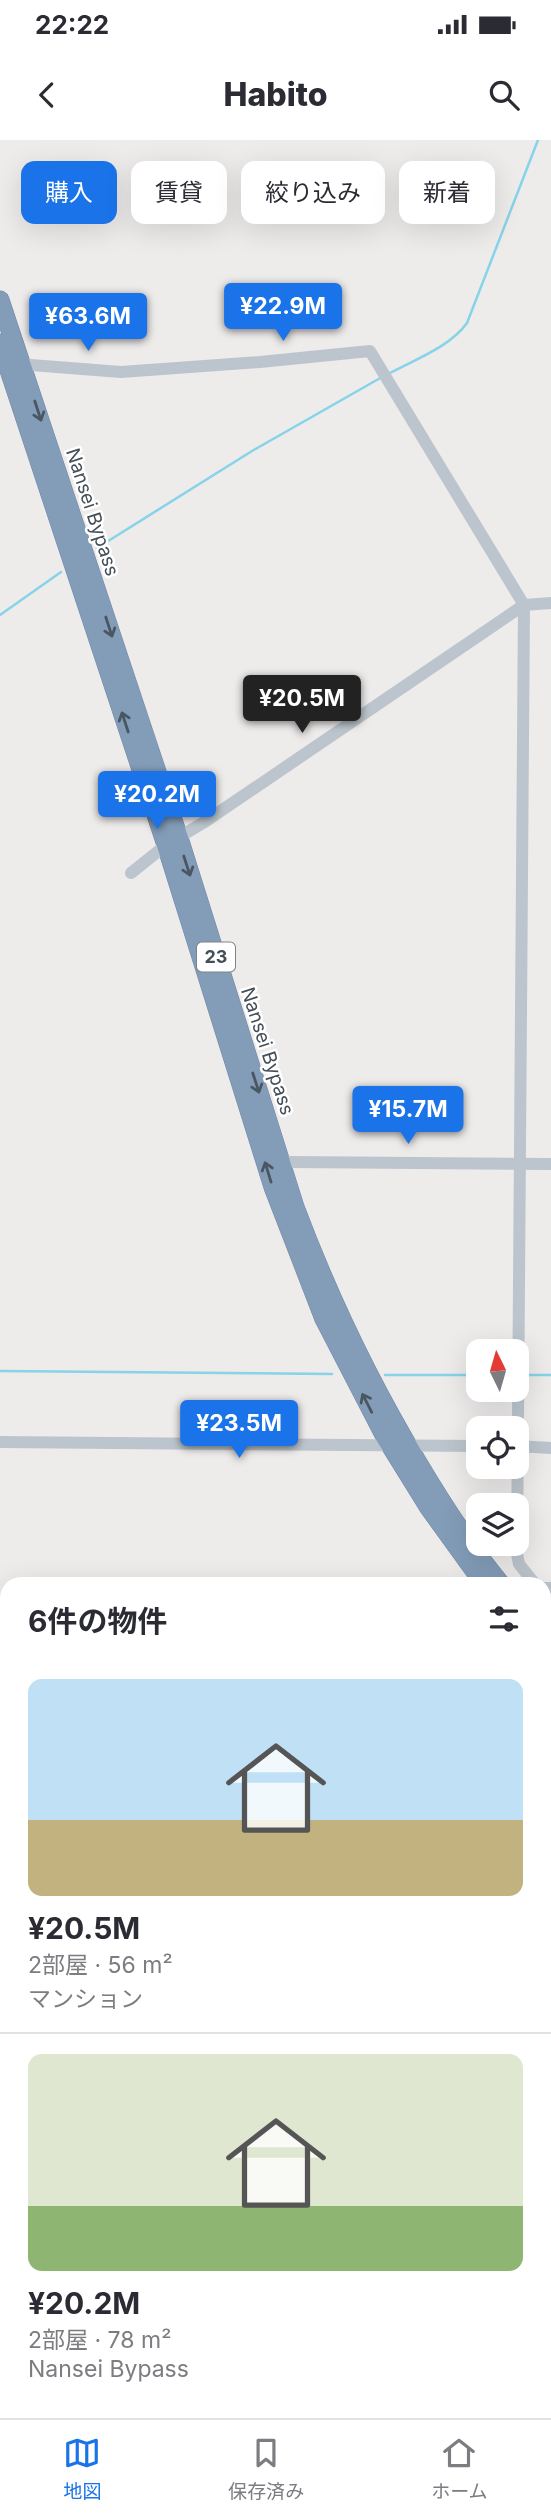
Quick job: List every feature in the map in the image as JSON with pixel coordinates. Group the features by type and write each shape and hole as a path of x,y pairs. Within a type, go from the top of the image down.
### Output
{"highway":[{"name":"Nansei Bypass","path":"0,300 10,363"},
{"name":"Nansei Bypass","path":"0,343 10,363 172,842 273,1187 324,1319 398,1444 429,1508 479,1577"},
{"name":"Nansei Bypass","path":"398,1444 495,1577"}],"street":[{"path":"10,363 121,372 373,352 524,605 517,1416"},
{"path":"131,873 172,842 524,605 551,603"},
{"path":"288,1162 551,1164"},
{"path":"0,1442 466,1446"},
{"path":"529,1447 551,1448"},
{"path":"517,1479 517,1555 525,1577"}],"waterway":[{"path":"388,374 441,346 460,332 467,323 538,140"},
{"path":"97,548 252,451 382,377"},
{"path":"0,615 61,572"},
{"path":"0,1371 332,1374"},
{"path":"385,1375 466,1375"},
{"path":"529,1375 551,1375"}]}
